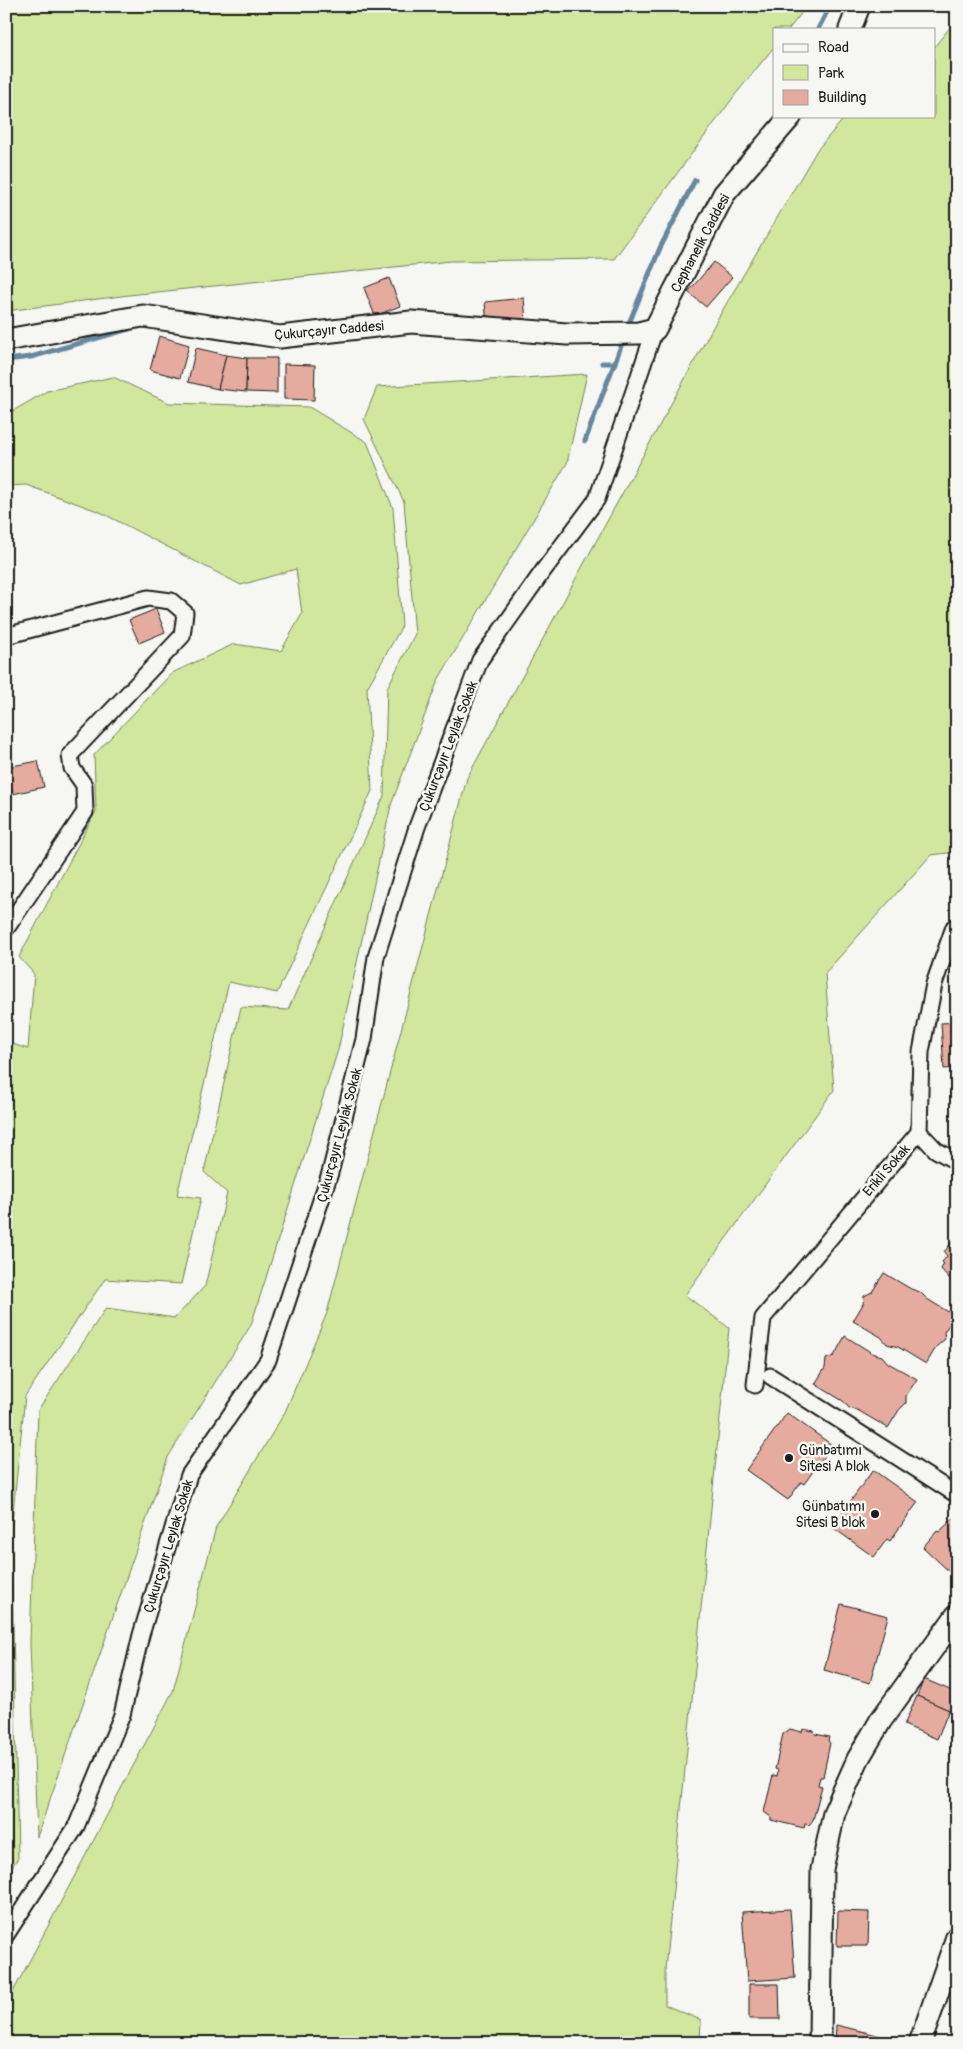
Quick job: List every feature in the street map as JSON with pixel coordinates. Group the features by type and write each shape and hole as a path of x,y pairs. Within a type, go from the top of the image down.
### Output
{"street":[{"path":"850,28 859,6"},
{"name":"Cephanelik Caddesi","path":"647,331 724,194 789,118"},
{"name":"Çukurçayır Caddesi","path":"6,340 143,316 280,336 411,322 567,334 610,334 647,331"},
{"name":"Çukurçayır Leylak Sokak","path":"6,1935 76,1827 122,1715 141,1635 189,1475 268,1360 330,1174 364,1039 376,957 417,828 480,660 542,572 597,500 640,369 650,347 647,331"},
{"path":"6,636 148,598 171,601 185,613 182,636 70,755 72,768 84,785 85,812 6,929"},
{"name":"Erikli Sokak","path":"755,1385 763,1318 919,1132 921,1052 934,984 954,927"},
{"path":"919,1132 936,1150 957,1162"},
{"path":"770,1376 957,1495"},
{"path":"820,2043 822,1869 834,1813 858,1759 882,1720 957,1615"},
{"path":"920,2043 957,1937"}],"green space":[{"path":"6,6 807,6 790,28 773,28 773,48 735,95 614,259 451,261 129,295 6,311"},
{"path":"957,19 957,852 931,855 825,973 834,1090 685,1295 729,1328 665,1970 665,2005 701,2020 700,2043 6,2043 6,2005 173,1691 216,1527 285,1412 327,1313 467,778 718,318 817,150 844,118 936,118 936,45"},
{"path":"587,374 567,463 438,680 391,805 338,1050 251,1325 168,1457 37,1837 30,1643 38,1410 106,1308 175,1318 205,1286 227,1193 204,1172 241,1007 288,1010 384,796 387,688 415,634 404,502 364,419 377,387"},
{"path":"113,377 169,403 309,407 367,442 393,508 402,626 367,688 372,791 277,993 229,982 177,1195 201,1198 181,1284 105,1279 25,1396 11,1531 18,1858 6,1876 6,1042 28,1049 34,974 19,957 96,811 94,755 172,673 234,644 281,651 302,614 296,569 241,585 100,512 26,485 6,486 6,415 47,391"}],"building":[{"path":"714,262 732,277 706,307 688,292"},
{"path":"389,278 400,306 375,316 364,288"},
{"path":"524,298 526,322 487,326 485,302"},
{"path":"159,336 189,345 180,378 150,370"},
{"path":"196,348 226,355 218,389 188,382"},
{"path":"226,355 247,358 246,392 218,389"},
{"path":"247,358 277,358 277,393 246,392"},
{"path":"284,364 315,365 314,400 284,399"},
{"path":"156,609 165,632 139,643 129,620"},
{"path":"38,761 44,787 13,794 7,767"},
{"path":"952,941 957,941 957,987 955,987"},
{"path":"957,1022 957,1068 944,1069 941,1023"},
{"path":"957,1236 957,1287 941,1269 944,1264 942,1262 947,1256 944,1252"},
{"path":"884,1273 911,1289 920,1292 927,1299 955,1316 944,1332 945,1339 937,1346 926,1364 898,1347 887,1344 881,1337 853,1321 863,1304 864,1296 872,1292"},
{"path":"845,1336 872,1353 882,1356 888,1363 917,1379 906,1396 906,1403 899,1410 888,1428 859,1411 849,1408 843,1401 815,1384 825,1368 826,1359 834,1356"},
{"name":"Günbatımı Sitesi A blok","path":"787,1413 832,1445 804,1484 801,1482 788,1500 746,1470"},
{"name":"Günbatımı Sitesi B blok","path":"873,1470 918,1502 890,1541 887,1539 874,1557 832,1527"},
{"path":"957,1515 957,1573 954,1576 923,1547 937,1531 939,1532"},
{"path":"841,1604 888,1616 870,1683 824,1670"},
{"path":"957,1653 957,1684 951,1681 956,1670 950,1668"},
{"path":"924,1679 957,1693 949,1710 917,1696"},
{"path":"917,1696 949,1710 937,1739 904,1725"},
{"path":"790,1729 802,1732 803,1729 814,1731 815,1734 829,1737 828,1741 830,1743 823,1777 820,1777 818,1785 822,1786 813,1820 809,1825 805,1824 804,1828 771,1820 771,1817 764,1812 773,1775 777,1776 778,1770 775,1769 783,1734"},
{"path":"790,1909 795,1978 747,1981 742,1912"},
{"path":"838,1911 869,1912 868,1946 837,1946"},
{"path":"749,1984 779,1984 780,2019 749,2019"},
{"path":"836,2025 910,2043 835,2043"}],"waterway":[{"path":"819,28 830,6"},
{"path":"627,328 660,248 695,180"},
{"path":"6,360 31,357 129,329"},
{"path":"585,441 624,338"},
{"path":"602,363 615,363"}],"place":[{"name":"Günbatımı Sitesi A blok","path":"789,1458"},
{"name":"Günbatımı Sitesi B blok","path":"875,1514"}]}
